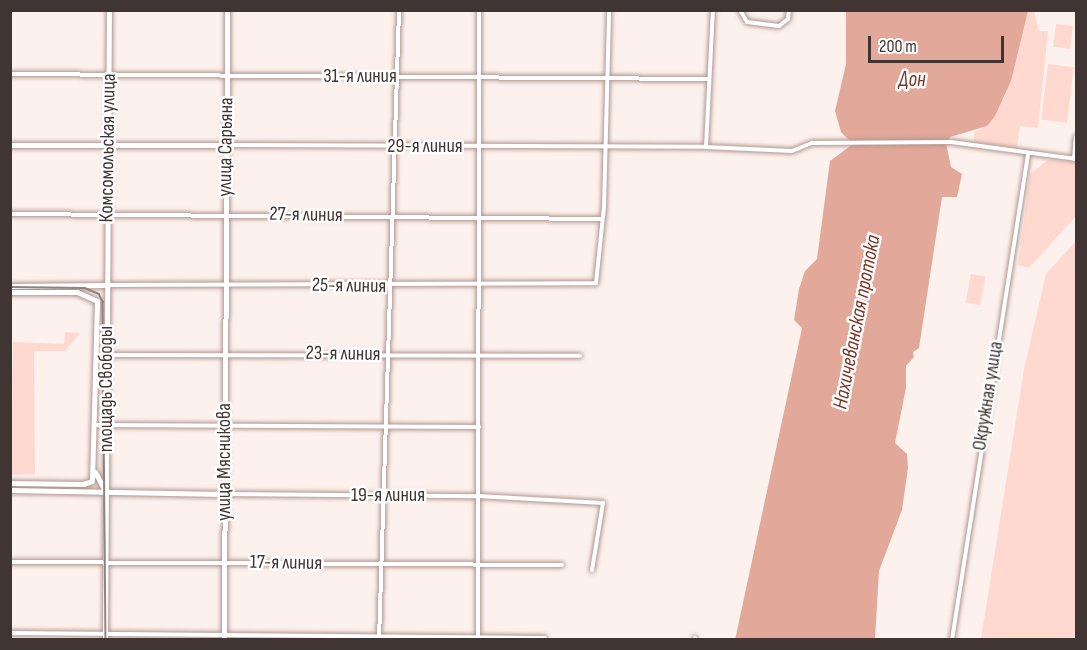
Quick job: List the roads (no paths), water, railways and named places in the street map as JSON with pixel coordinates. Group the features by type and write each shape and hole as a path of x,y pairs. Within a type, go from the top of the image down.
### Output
{"main road":[{"name":"Комсомольская улица","path":"106,285 109,10"},
{"name":"улица Сарьяна","path":"225,284 227,10"},
{"name":"29-я линия","path":"10,145 226,145"},
{"name":"улица Мясникова","path":"224,636 225,284"},
{"path":"10,286 106,285 97,301 77,292 10,292"},
{"name":"площадь Свободы","path":"105,639 106,285"},
{"name":"площадь Свободы","path":"10,483 83,484 92,481 95,472 97,301"},
{"path":"95,472 106,492"},
{"name":"19-я линия","path":"10,490 223,494"}],"street":[{"path":"379,637 399,10"},
{"path":"478,638 479,10"},
{"path":"602,219 609,10"},
{"path":"706,147 713,10"},
{"path":"740,10 747,22 779,26 788,19 789,10"},
{"name":"31-я линия","path":"10,74 709,79"},
{"path":"1075,159 1077,136"},
{"name":"29-я линия","path":"226,145 706,147 798,151 812,143 951,142 1075,159"},
{"name":"Окружная улица","path":"952,639 1028,154"},
{"name":"27-я линия","path":"10,214 602,219"},
{"name":"25-я линия","path":"106,285 225,284 390,287 593,285 598,280 602,219"},
{"name":"23-я линия","path":"106,355 224,353 580,356"},
{"path":"96,425 479,427"},
{"name":"19-я линия","path":"223,494 478,496 603,503 592,570"},
{"name":"17-я линия","path":"10,562 562,565"},
{"path":"10,633 105,632 224,636 545,638"}],"water":[{"name":"Дон","path":"846,11 1028,11 1011,81 995,116 987,126 950,137 946,143 951,167 962,174 957,197 942,197 919,348 913,352 914,357 906,366 906,388 895,443 907,454 908,468 902,510 879,571 875,639 735,640 802,328 794,320 799,289 805,271 817,259 830,161 853,144 841,132 835,111 846,64"}],"tram line":[{"path":"10,287 85,288 99,294 103,302 106,640"}],"water label":[{"name":"Нахичеванская протока","path":"857,322"}]}
